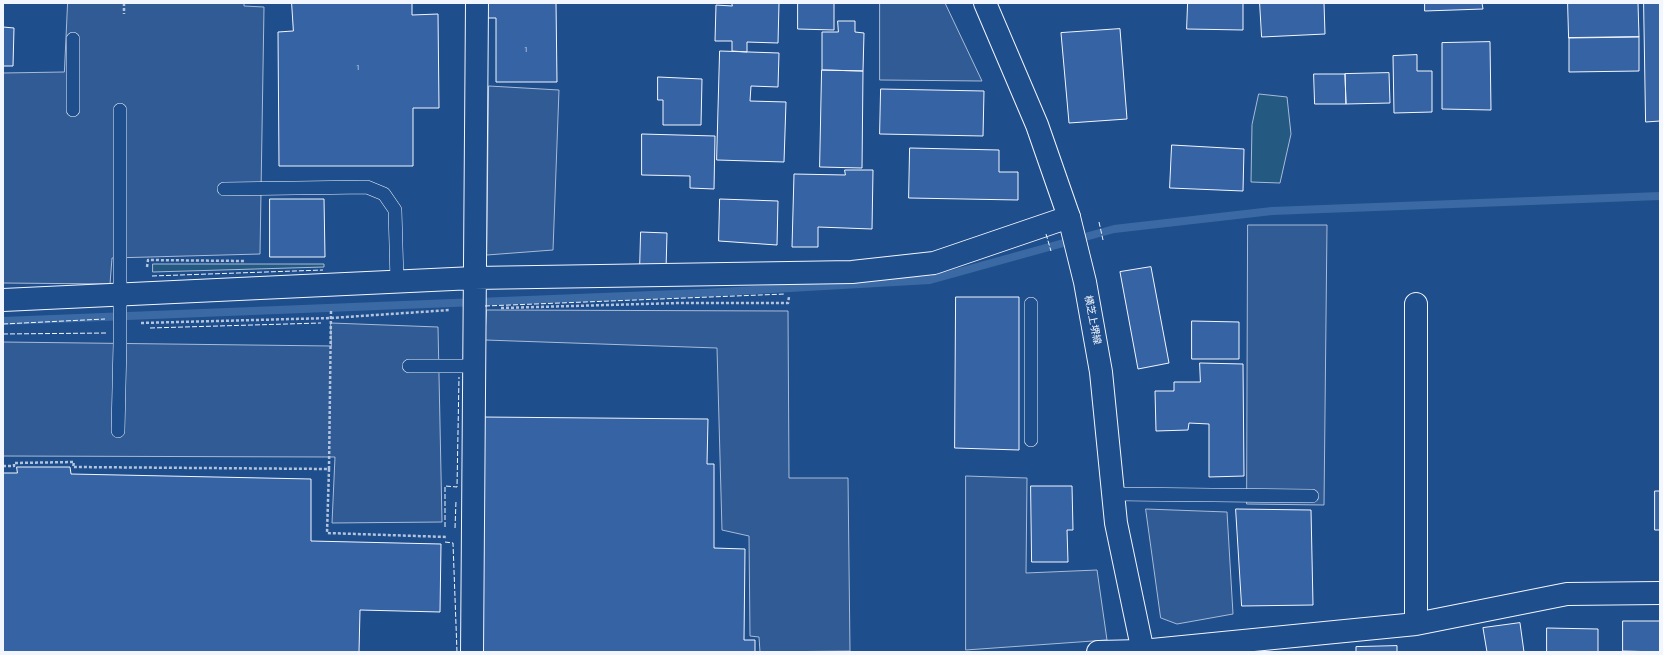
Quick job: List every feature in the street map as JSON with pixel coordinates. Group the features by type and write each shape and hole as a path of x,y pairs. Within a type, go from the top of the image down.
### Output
{"street":[{"path":"472,652 473,366 477,3"},
{"name":"横芝上堺線","path":"985,3 1038,125 1069,217 1085,282 1101,372 1116,523 1142,651"},
{"path":"3,300 397,281 474,281 852,272 934,263 1069,217"},
{"path":"1416,304 1416,624"},
{"path":"1098,652 1142,651 1416,624 1567,594 1660,593"}],"lane":[{"path":"73,39 73,110"},
{"path":"118,431 120,110"},
{"path":"224,189 367,187 384,194 395,210 397,281"},
{"path":"1031,304 1031,440"},
{"path":"409,366 473,366"},
{"path":"1114,494 1312,496"}],"path":[{"path":"124,3 124,14"},
{"path":"118,324 474,314 679,303 788,303"},
{"path":"331,317 327,533 450,537"},
{"path":"3,466 14,466 14,463 74,462 73,467 328,469"}],"shaded area":[{"path":"68,3 244,3 244,6 264,7 260,254 112,258 110,284 3,283 3,73 64,72"},
{"path":"880,3 945,3 982,81 880,80"},
{"path":"489,86 559,90 553,250 487,255"},
{"path":"1259,94 1287,97 1291,134 1280,183 1251,182 1252,125"},
{"path":"1248,225 1327,225 1324,505 1247,504"},
{"path":"153,264 324,264 324,267 153,272"},
{"path":"487,310 788,311 789,478 848,478 850,651 760,652 759,637 750,636 749,536 722,530 717,348 485,340"},
{"path":"331,323 438,327 442,522 332,523 335,457 3,456 3,342 331,346"},
{"path":"966,476 1027,478 1026,573 1097,570 1107,640 966,650"},
{"path":"1146,509 1227,512 1233,614 1177,624 1161,618"}],"building":[{"path":"292,3 412,3 412,15 438,14 439,108 413,108 413,166 279,166 278,32 293,31"},
{"path":"486,3 556,3 557,82 496,82 496,18 487,18"},
{"path":"732,3 779,3 778,43 747,42 747,52 732,51 732,41 715,41 716,5 732,6"},
{"path":"798,3 834,3 834,30 798,29"},
{"path":"1188,3 1243,3 1243,30 1187,29"},
{"path":"1260,3 1324,3 1325,34 1262,37"},
{"path":"1425,3 1482,3 1483,9 1425,11"},
{"path":"1568,3 1638,3 1639,37 1569,38"},
{"path":"1644,3 1660,3 1660,121 1646,122"},
{"path":"838,21 855,21 855,32 864,33 863,71 822,70 822,32 838,32"},
{"path":"3,27 14,28 13,66 3,66"},
{"path":"1120,29 1127,119 1069,123 1061,33"},
{"path":"1639,37 1639,71 1569,72 1569,38"},
{"path":"1490,42 1491,110 1442,109 1442,43"},
{"path":"720,51 779,53 778,87 751,86 750,101 786,102 784,162 717,160"},
{"path":"1417,55 1417,71 1432,71 1432,112 1394,113 1393,56"},
{"path":"822,70 863,71 862,168 820,167"},
{"path":"1389,73 1390,103 1346,104 1345,74"},
{"path":"1314,74 1345,74 1346,104 1315,104"},
{"path":"658,77 702,79 701,125 663,125 663,100 658,100"},
{"path":"881,89 984,91 983,136 880,134"},
{"path":"642,134 715,136 714,189 690,188 690,176 642,175"},
{"path":"1172,145 1244,149 1243,191 1170,188"},
{"path":"910,148 999,150 999,172 1018,172 1018,200 909,198"},
{"path":"845,170 873,170 872,229 818,227 818,247 792,247 794,174 845,175"},
{"path":"270,199 324,199 325,257 270,257"},
{"path":"720,199 778,201 777,245 719,241"},
{"path":"641,232 667,233 666,270 640,269"},
{"path":"1151,267 1169,363 1138,369 1120,272"},
{"path":"956,297 1019,297 1019,450 955,448"},
{"path":"1192,321 1239,322 1239,359 1192,359"},
{"path":"1200,363 1243,364 1244,476 1209,477 1209,424 1189,423 1188,430 1156,431 1155,391 1174,391 1174,382 1200,382"},
{"path":"481,417 708,419 707,464 714,464 714,548 745,549 744,640 755,640 755,652 480,652"},
{"path":"17,467 70,467 71,474 311,479 311,541 441,544 440,612 360,610 359,652 3,652 3,473 17,473"},
{"path":"1031,486 1072,486 1073,530 1067,530 1068,562 1032,562"},
{"path":"1655,491 1660,491 1660,530 1655,530"},
{"path":"1236,509 1311,510 1313,605 1242,606"},
{"path":"1623,621 1660,621 1660,652 1623,651"},
{"path":"1520,623 1524,652 1487,652 1483,628"},
{"path":"1547,628 1598,629 1598,652 1547,652"},
{"path":"1397,646 1397,652 1356,652 1356,647"}],"waterway":[{"path":"3,321 702,293 930,280 1114,229 1272,211 1660,196"}],"fence":[{"path":"1099,222 1103,240"},
{"path":"1046,234 1051,251"},
{"path":"152,276 323,270"},
{"path":"485,306 785,294"},
{"path":"3,324 105,319"},
{"path":"150,328 321,323"},
{"path":"3,334 106,333"},
{"path":"445,527 445,486 457,487 459,377"},
{"path":"455,528 456,501"},
{"path":"445,542 453,543 457,652"}]}
